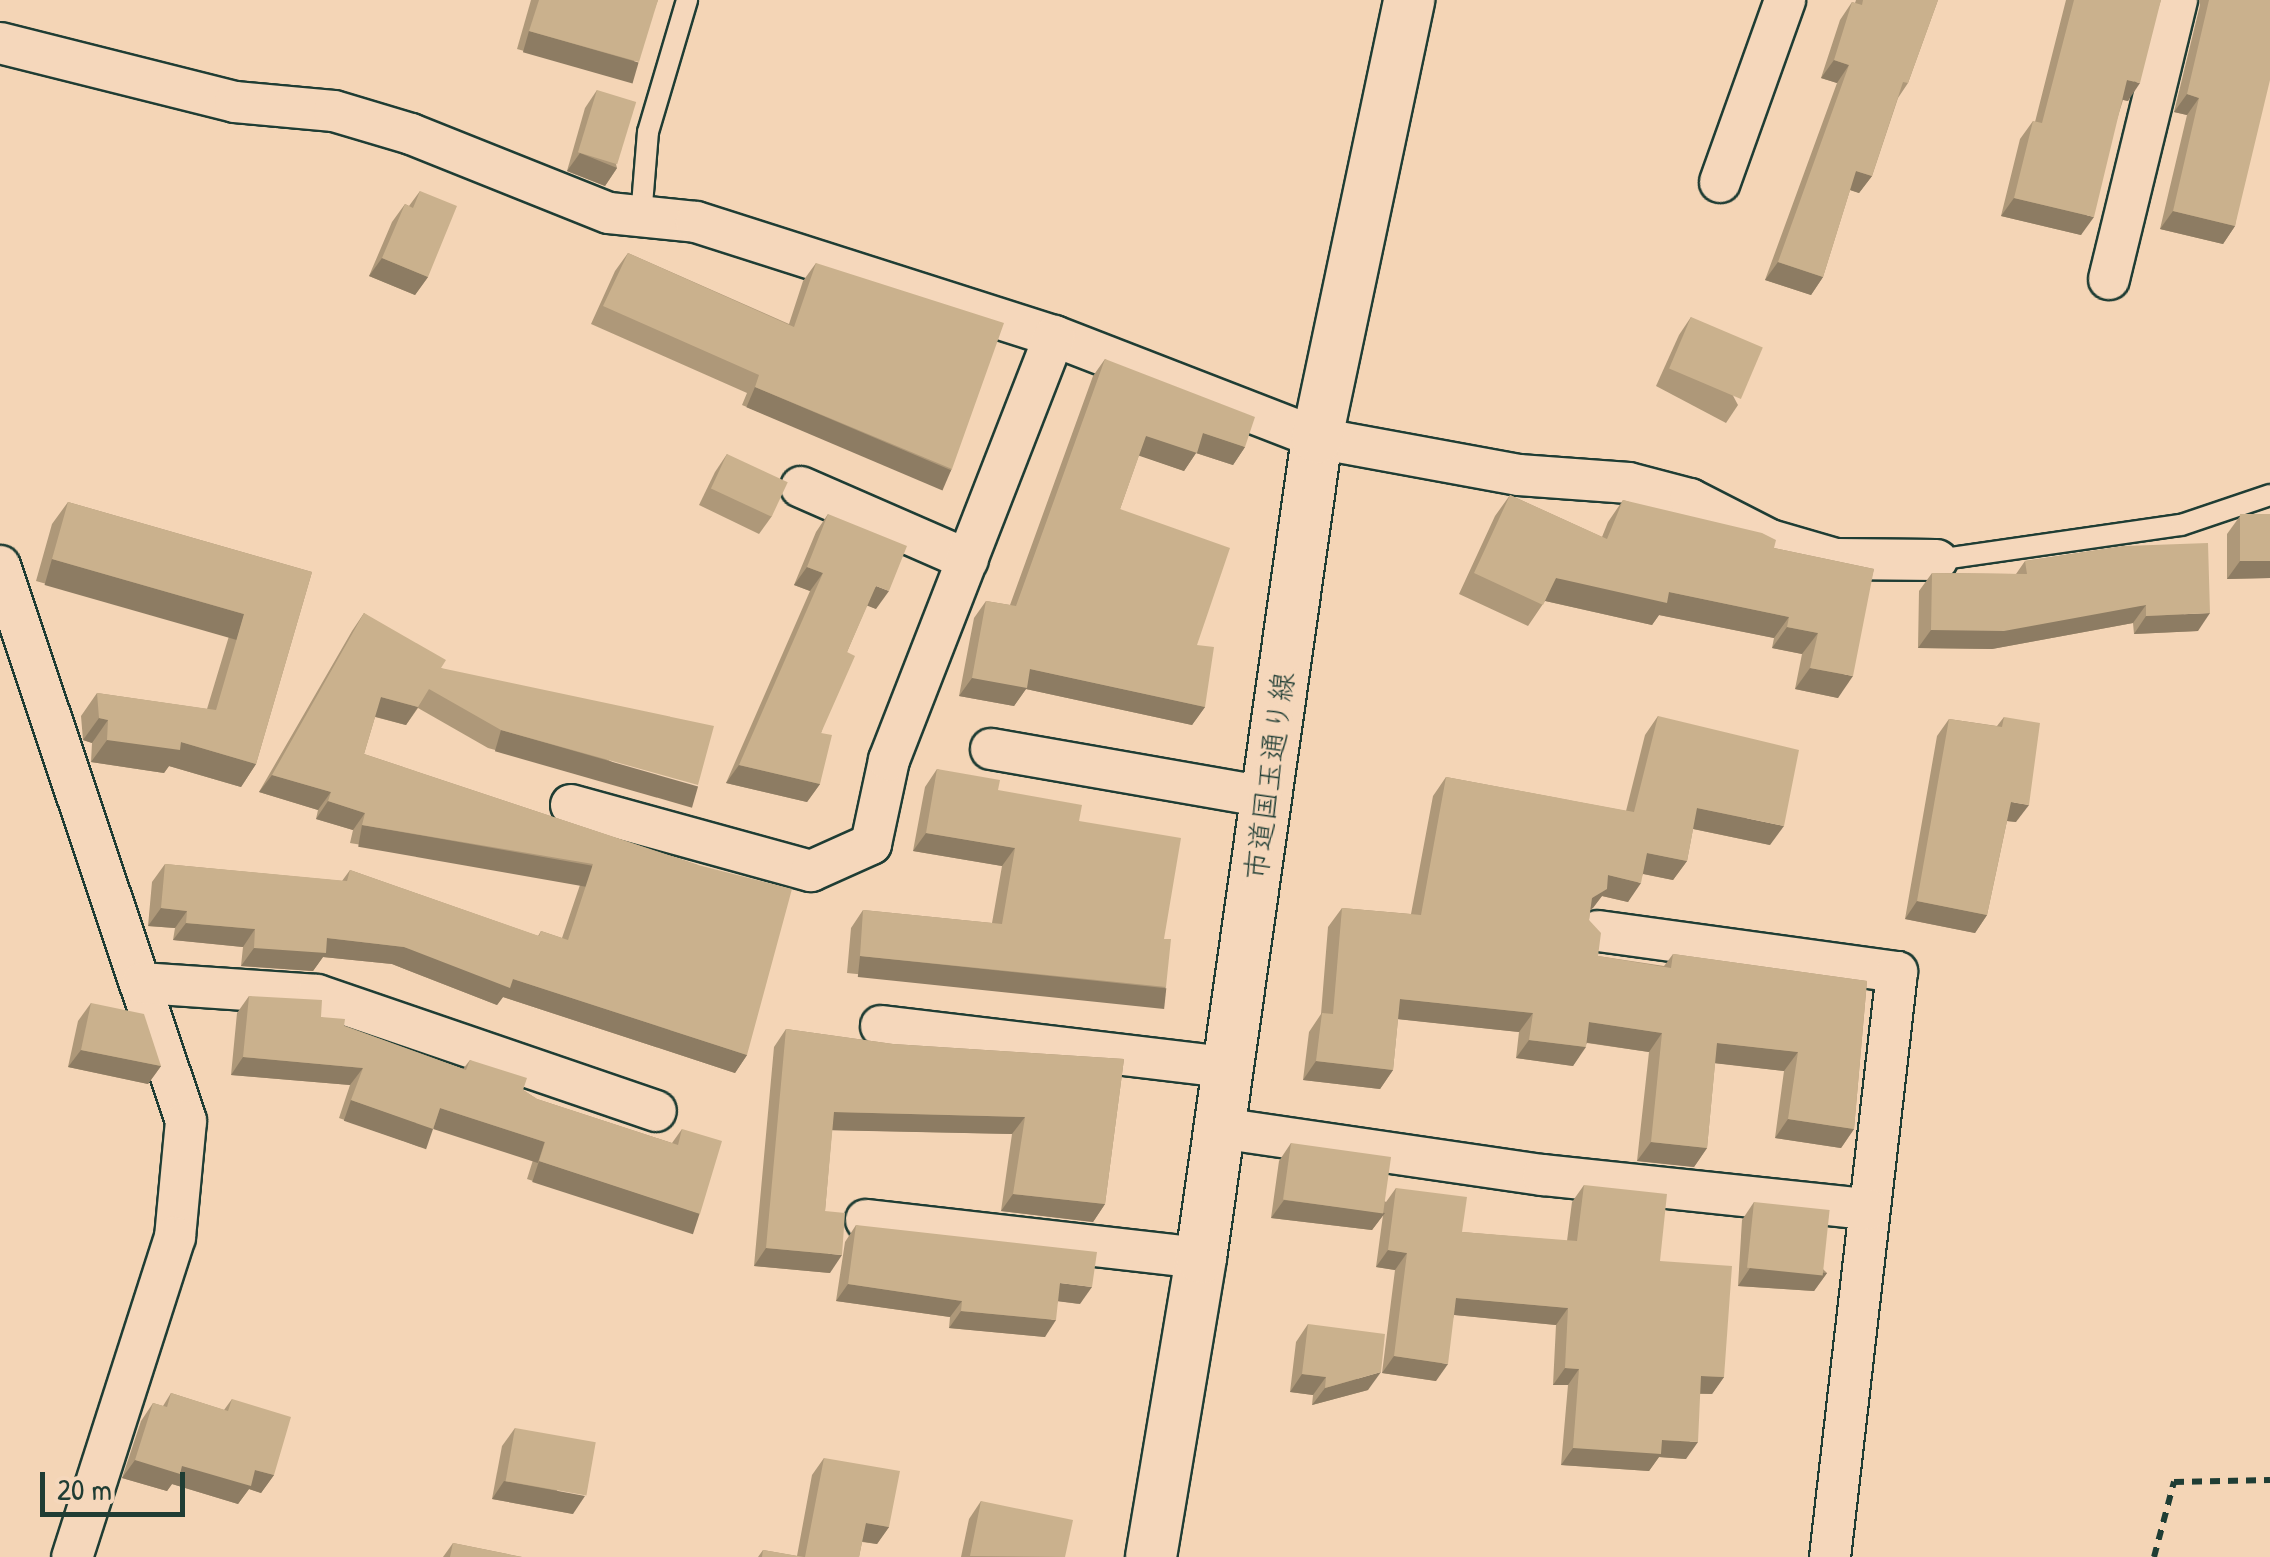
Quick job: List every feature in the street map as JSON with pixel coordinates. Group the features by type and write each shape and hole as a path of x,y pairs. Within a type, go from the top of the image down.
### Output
{"street":[{"name":"市道国玉通り線","path":"1151,1557 1220,1128 1317,438 1408,0"},
{"path":"1720,182 1784,0"},
{"path":"2108,278 2177,0"},
{"path":"0,42 235,102 334,112 411,134 489,171 608,214 696,222 1054,336 1317,438 1518,474 1629,484 1690,499 1770,540 1836,559 1937,560"},
{"path":"570,806 810,871 871,844 888,760 1054,336"},
{"path":"801,486 968,560"},
{"path":"0,566 186,1121 185,1180 175,1237 72,1557"},
{"path":"991,749 1266,798"},
{"path":"1598,931 1897,972 1830,1557"},
{"path":"142,983 317,995 656,1112"},
{"path":"881,1026 1228,1067"},
{"path":"1220,1128 1543,1175 1868,1209"},
{"path":"866,1220 1200,1258"}],"lane":[{"path":"641,217 648,132 688,0"},
{"path":"1937,560 2182,525 2270,495"}],"path":[{"path":"2154,1557 2174,1482 2270,1480"}],"building":[{"path":"539,0 658,0 639,62 529,31"},
{"path":"1863,0 1938,0 1908,83 1903,82 1872,176 1856,171 1823,277 1778,262 1849,65 1834,60 1852,2 1862,5"},
{"path":"2074,0 2161,0 2140,83 2127,80 2094,217 2014,198 2033,121 2042,123"},
{"path":"2209,0 2270,0 2270,80 2235,226 2173,211 2199,98 2187,94"},
{"path":"597,90 636,102 617,164 578,152"},
{"path":"420,191 457,206 428,277 382,258 405,204 413,208"},
{"path":"628,253 794,327 816,263 1004,323 952,469 755,387 759,375 603,306"},
{"path":"1691,317 1763,347 1741,399 1669,369"},
{"path":"1105,359 1255,417 1245,447 1203,433 1197,453 1146,436 1120,509 1230,548 1197,645 1214,647 1205,707 1030,669 1027,688 972,678 986,601 1016,606"},
{"path":"727,454 788,482 772,517 711,488"},
{"path":"1510,495 1607,539 1623,500 1762,533 1776,540 1774,548 1874,569 1853,676 1810,668 1818,633 1787,627 1789,617 1669,592 1667,603 1556,578 1543,605 1474,573"},
{"path":"68,502 312,572 256,764 181,742 180,750 107,740 108,720 99,718 97,693 216,710 244,614 52,559"},
{"path":"828,514 907,546 889,591 876,586 847,652 855,656 821,733 832,735 820,784 739,765 823,573 807,567"},
{"path":"2240,514 2270,514 2270,561 2240,561"},
{"path":"2208,543 2210,613 2146,616 2146,605 2004,631 1931,630 1932,573 2027,574 2025,561 2125,546"},
{"path":"364,613 446,660 441,668 714,726 698,785 501,730 429,689 418,707 381,697 364,754 698,865 792,889 747,1055 513,979 510,988 404,947 327,938 326,953 254,948 255,929 186,923 187,911 161,908 165,864 347,881 350,870 539,936 541,931 568,940 593,864 362,825 365,813 328,801 331,792 272,775"},
{"path":"1658,716 1799,750 1784,826 1697,808 1687,861 1647,853 1641,883 1608,875 1607,889 1592,898 1589,920 1601,933 1598,956 1671,968 1673,954 1867,981 1854,1129 1788,1119 1798,1052 1717,1043 1707,1148 1651,1142 1662,1033 1589,1022 1586,1047 1529,1040 1533,1013 1400,999 1393,1070 1316,1061 1322,1013 1333,1014 1342,908 1421,915 1446,777 1634,812"},
{"path":"2004,717 2040,723 2029,805 2011,802 1987,915 1917,901 1949,719 2002,727"},
{"path":"937,769 1000,780 998,790 1082,805 1079,821 1181,838 1164,939 1171,939 1166,987 860,956 863,910 1002,924 1015,848 926,833"},
{"path":"249,996 322,1000 321,1017 345,1019 344,1026 466,1070 470,1060 527,1078 523,1090 537,1099 678,1145 682,1129 722,1141 700,1214 539,1161 545,1142 440,1108 433,1129 351,1100 363,1068 243,1057"},
{"path":"91,1003 144,1014 161,1066 81,1050"},
{"path":"786,1029 893,1044 1124,1059 1105,1204 1013,1194 1025,1117 834,1112 825,1211 845,1213 842,1255 766,1248"},
{"path":"1291,1143 1391,1157 1383,1214 1283,1199"},
{"path":"1584,1185 1667,1194 1660,1261 1732,1266 1724,1377 1701,1376 1698,1442 1662,1440 1661,1454 1573,1448 1579,1369 1565,1368 1568,1308 1456,1298 1448,1364 1394,1356 1407,1253 1388,1250 1396,1188 1467,1197 1462,1232 1577,1241"},
{"path":"1754,1202 1830,1210 1823,1276 1747,1268"},
{"path":"856,1225 1097,1252 1092,1287 1060,1283 1056,1320 961,1311 962,1301 848,1284"},
{"path":"1308,1324 1385,1334 1381,1372 1325,1388 1326,1377 1302,1374"},
{"path":"171,1393 228,1411 232,1399 291,1417 274,1475 255,1470 251,1486 182,1466 180,1474 135,1460 153,1403 167,1407"},
{"path":"515,1428 596,1442 586,1495 506,1481"},
{"path":"824,1458 900,1471 889,1527 866,1523 859,1557 805,1557"},
{"path":"981,1501 1073,1520 1065,1557 970,1556"},
{"path":"453,1543 522,1557 450,1557"},
{"path":"763,1550 804,1557 762,1557"}]}
